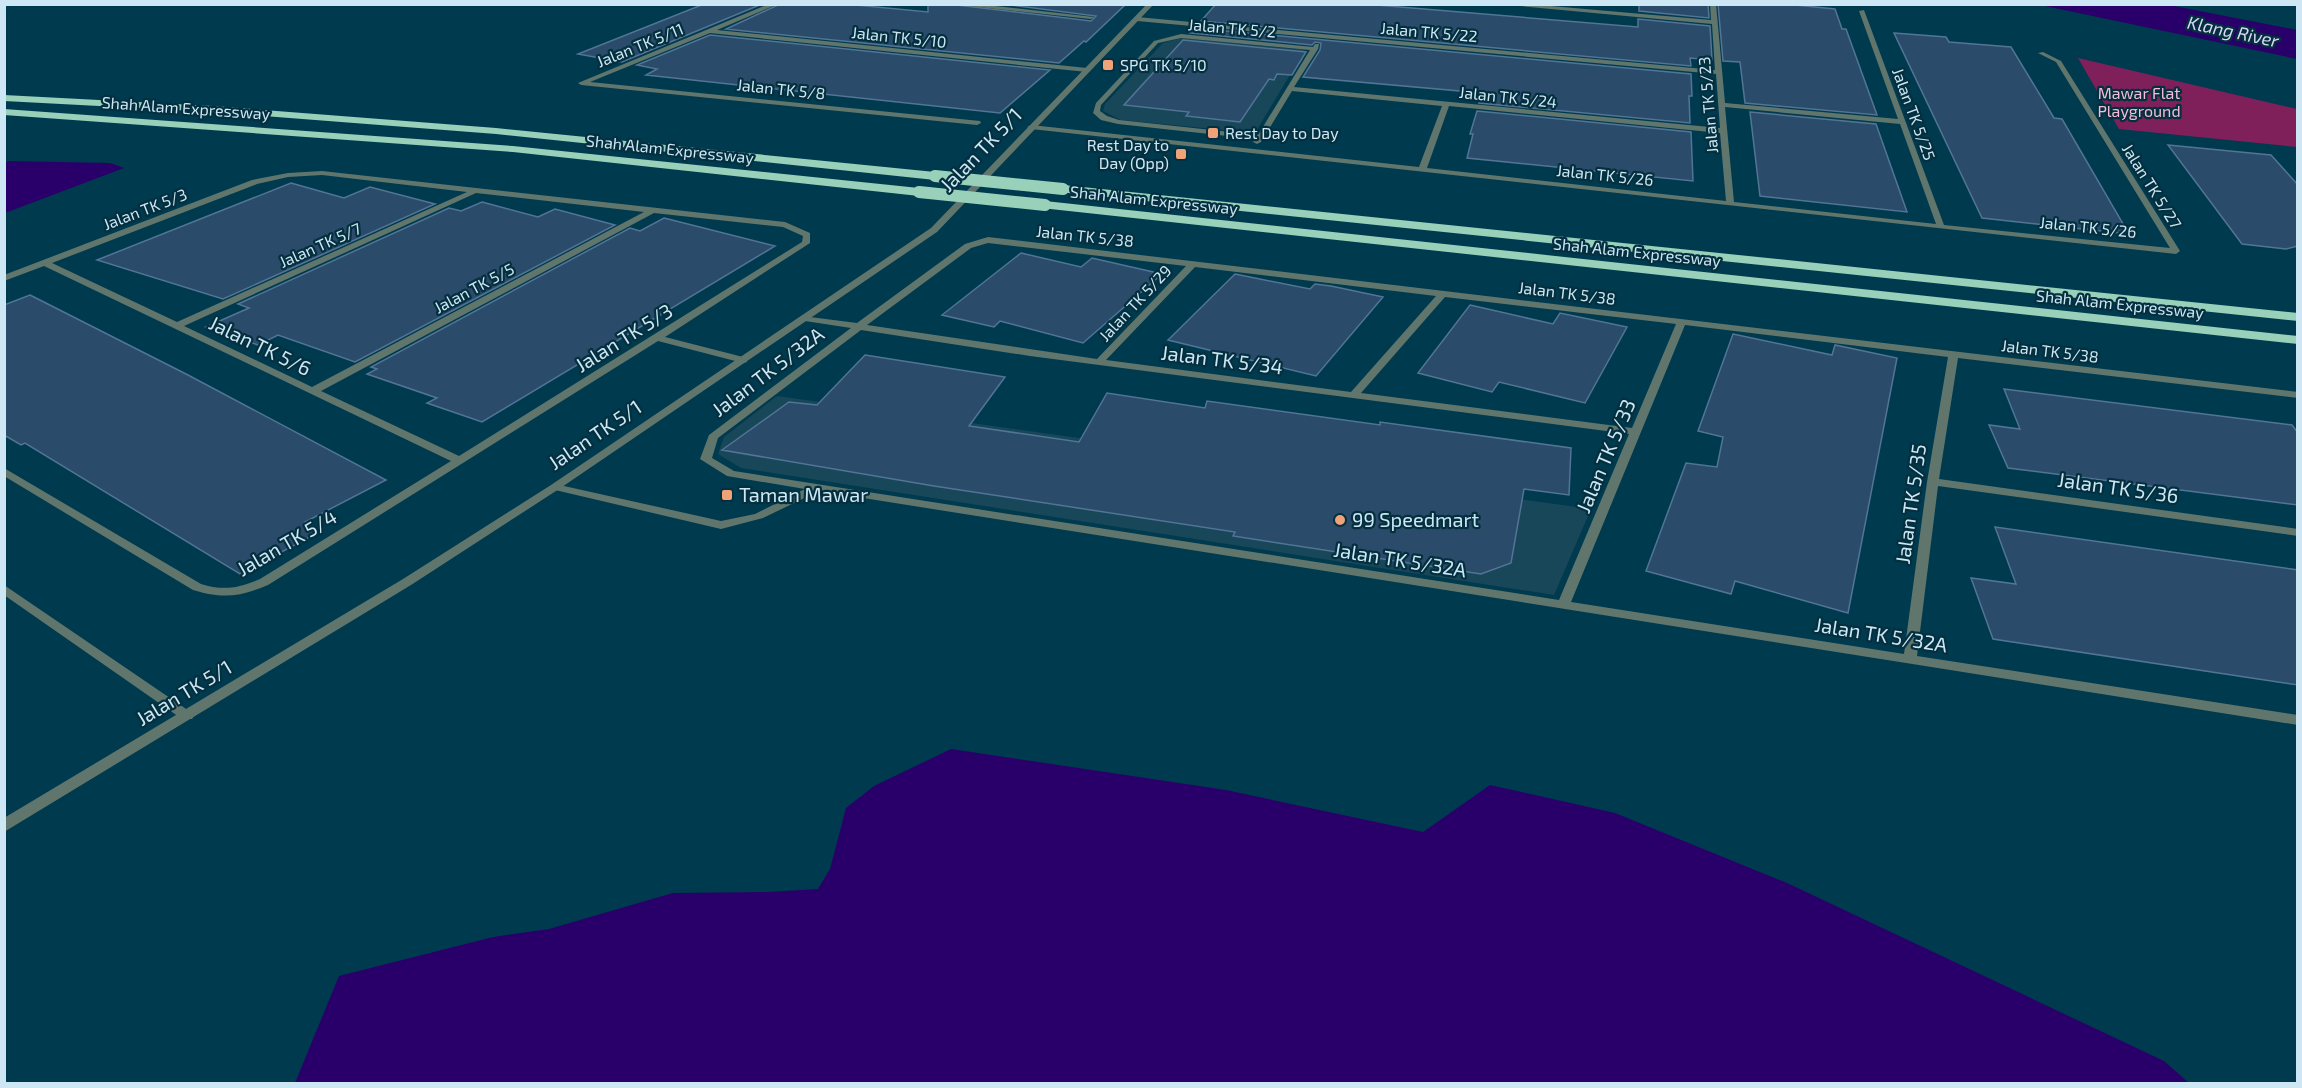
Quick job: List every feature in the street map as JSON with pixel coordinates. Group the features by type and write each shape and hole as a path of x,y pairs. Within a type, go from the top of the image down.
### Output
{"highway":[{"name":"Shah Alam Expressway","path":"4,98 213,109 496,131 2298,317"},
{"name":"Shah Alam Expressway","path":"4,112 513,149 2298,340"}],"street":[{"name":"Jalan TK 5/11","path":"581,83 775,4"},
{"path":"953,4 1091,17"},
{"name":"Jalan TK 5/1","path":"4,826 417,576 555,487 934,230 1151,4"},
{"path":"1501,4 1564,7 1714,22"},
{"name":"Jalan TK 5/23","path":"1713,4 1730,204"},
{"name":"Jalan TK 5/25","path":"1862,11 1941,227"},
{"name":"Jalan TK 5/22","path":"1137,19 1719,72"},
{"name":"Jalan TK 5/10","path":"709,31 1087,70"},
{"name":"Jalan TK 5/2","path":"1260,136 1118,122 1104,118 1096,111 1098,104 1156,42 1167,38 1181,36 1315,49"},
{"path":"1251,151 1323,36"},
{"name":"Jalan TK 5/27","path":"2041,52 2058,61 2176,251"},
{"name":"Jalan TK 5/8","path":"581,83 977,123"},
{"name":"Jalan TK 5/24","path":"1290,89 1724,131"},
{"path":"1422,170 1446,104"},
{"path":"1722,105 1903,122"},
{"name":"Jalan TK 5/26","path":"1031,127 2176,251"},
{"name":"Jalan TK 5/3","path":"45,263 255,182 288,175 322,173 651,212 784,225 807,235 806,243 460,461"},
{"name":"Jalan TK 5/7","path":"176,326 476,191"},
{"name":"Jalan TK 5/5","path":"312,391 651,212"},
{"name":"Jalan TK 5/38","path":"860,327 968,246 982,242 1443,293 2298,395"},
{"path":"4,278 45,263"},
{"name":"Jalan TK 5/6","path":"45,263 460,461"},
{"name":"Jalan TK 5/29","path":"1100,362 1193,264"},
{"path":"1354,395 1443,293"},
{"name":"Jalan TK 5/34","path":"805,318 1100,362 1635,432"},
{"name":"Jalan TK 5/33","path":"1563,605 1682,322"},
{"name":"Jalan TK 5/32A","path":"860,327 713,437 706,459 731,474 816,488 2298,720"},
{"path":"657,338 743,360"},
{"name":"Jalan TK 5/35","path":"1910,659 1933,482 1953,355"},
{"name":"Jalan TK 5/4","path":"4,471 197,587 216,594 238,593 264,582 460,461"},
{"name":"Jalan TK 5/36","path":"1933,482 2298,533"},
{"path":"555,487 721,525 743,523 767,514 816,488"},
{"path":"4,590 187,716"}],"shaded area":[{"path":"1182,38 1305,50 1255,133 1121,120 1103,111 1105,104 1163,43"},
{"path":"777,396 1591,509 1554,595 741,468 718,454 724,437"}],"green space":[{"name":"Mawar Flat Playground","path":"2078,58 2297,109 2297,147 2119,129"}],"water":[{"name":"Klang River","path":"2040,5 2169,5 2297,30 2297,59"},
{"path":"8,161 110,163 124,168 5,213 5,163"},
{"path":"951,749 1226,790 1423,832 1490,785 1615,813 1787,883 2164,1061 2189,1083 295,1083 339,976 493,937 549,929 673,893 818,889 830,869 846,808 874,786"}],"building":[{"path":"704,4 762,4 622,62 578,54"},
{"path":"780,4 845,4 928,12 928,4 948,4 1091,21 1096,16 1002,4 1126,4 1086,42 1084,41 1059,63 726,29"},
{"path":"1216,4 1364,4 1638,27 1638,19 1710,26 1712,60 1690,58 1691,66 1201,21"},
{"path":"1639,4 1708,4 1709,18 1639,11"},
{"path":"1718,4 1785,4 1835,9 1842,29 1846,29 1877,115 1745,103 1740,62 1723,61"},
{"path":"1194,28 1691,74 1690,123 1479,103 1482,93 1303,77 1320,50 1321,43 1315,42 1312,45 1190,33"},
{"path":"1894,33 1946,37 1949,42 2011,47 2054,118 2062,119 2129,234 1982,218"},
{"path":"710,35 1050,70 1000,113 646,75 657,69 637,65"},
{"path":"1183,40 1306,52 1292,75 1277,74 1274,80 1269,79 1240,122 1186,116 1189,112 1124,105"},
{"path":"1477,111 1691,132 1693,181 1467,158 1473,134 1470,134"},
{"path":"1750,112 1876,124 1907,212 1760,196"},
{"path":"2168,145 2271,155 2298,185 2298,246 2286,249 2242,244"},
{"path":"291,183 344,198 370,187 435,204 223,299 97,260"},
{"path":"482,202 538,217 555,209 615,225 355,362 278,335 258,345 206,327 249,308 238,304 449,208 461,211"},
{"path":"664,218 775,246 482,422 427,403 437,398 367,374 377,369 371,367 630,228 640,231"},
{"path":"1021,253 1081,267 1092,258 1162,274 1083,343 1000,321 994,327 942,315"},
{"path":"1235,274 1310,289 1315,284 1383,297 1316,376 1168,340"},
{"path":"30,295 188,375 386,480 305,522 321,531 240,574 25,443 21,445 4,435 4,305"},
{"path":"1470,305 1553,324 1560,313 1627,327 1585,403 1499,382 1492,392 1418,373"},
{"path":"1733,334 1832,355 1835,345 1897,358 1848,613 1735,581 1731,594 1646,571 1686,463 1717,467 1723,437 1698,431"},
{"path":"865,355 1005,377 969,426 1079,442 1107,393 1205,408 1207,401 1571,448 1569,495 1524,489 1511,563 1481,574 1233,536 1235,532 934,486 722,450 789,402 817,405"},
{"path":"2004,389 2292,425 2298,433 2298,505 2008,468 1989,425 2020,429"},
{"path":"1995,527 2298,570 2298,685 1993,639 1971,578 2016,584"}],"place":[{"name":"SPG TK 5/10","path":"1108,65"},
{"name":"Rest Day to Day","path":"1213,133"},
{"name":"Rest Day to Day (Opp)","path":"1181,154"},
{"name":"Taman Mawar","path":"727,495"},
{"name":"99 Speedmart","path":"1340,520"}]}
